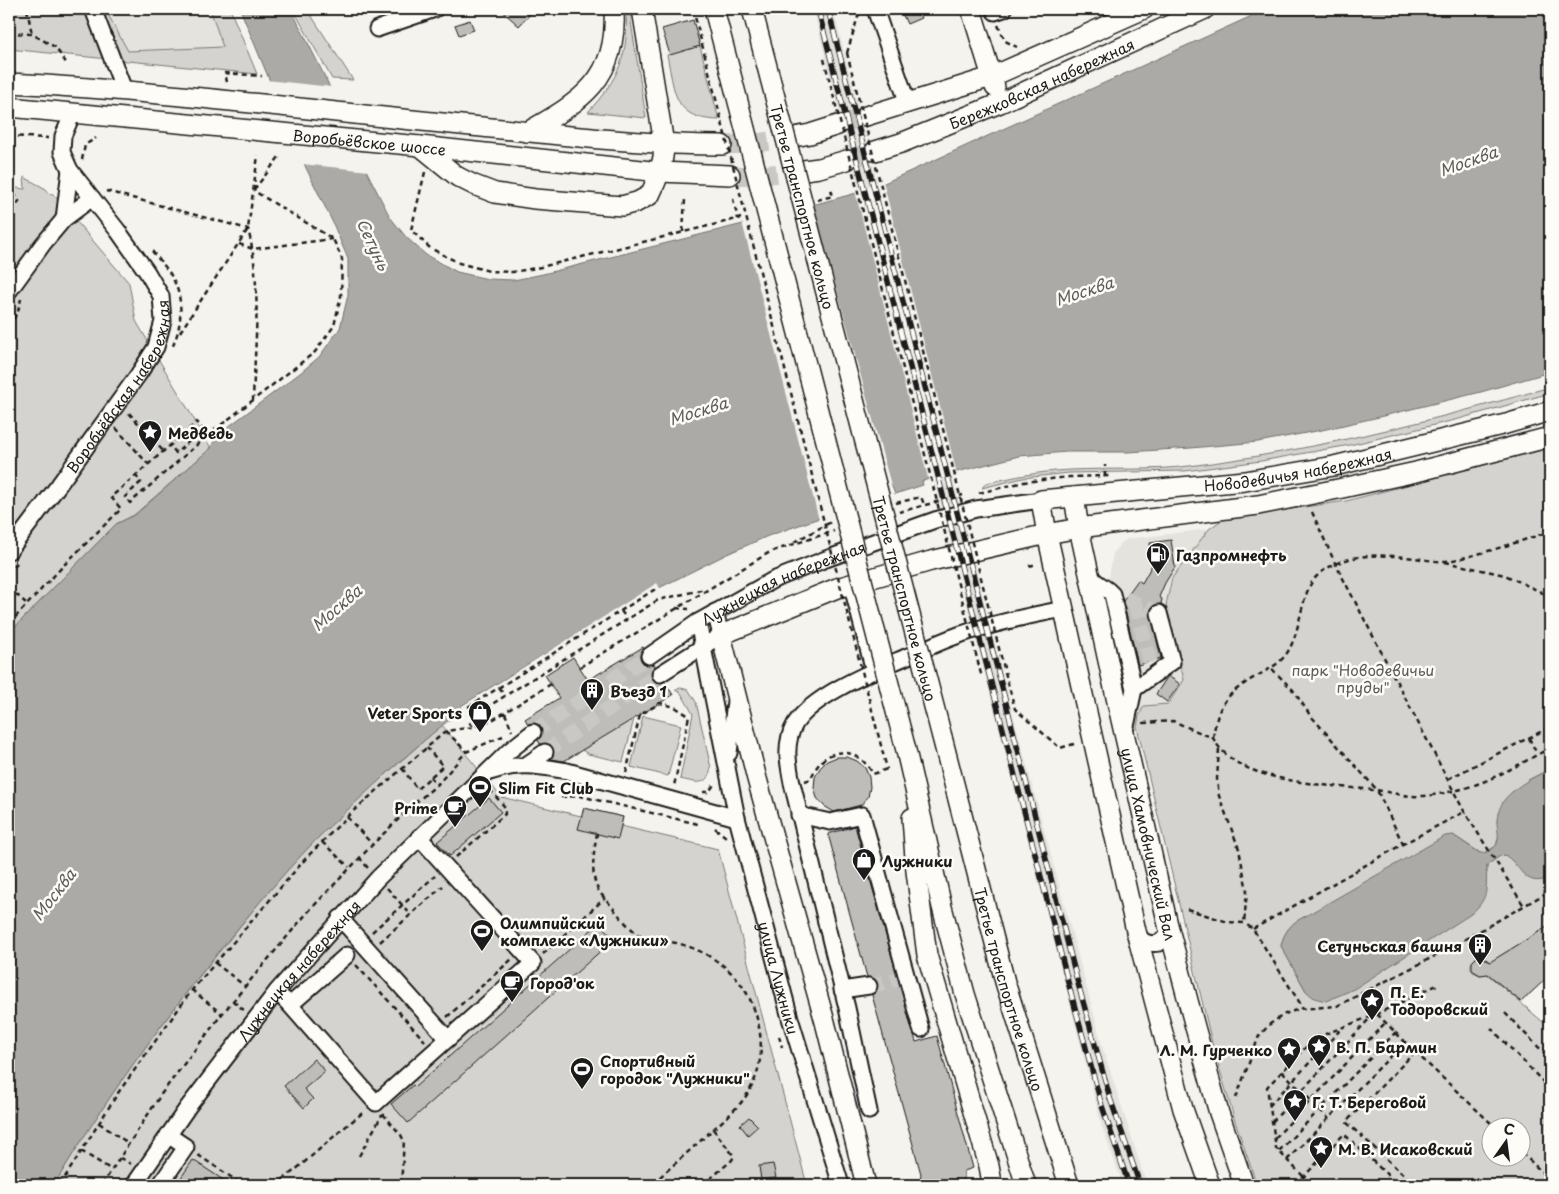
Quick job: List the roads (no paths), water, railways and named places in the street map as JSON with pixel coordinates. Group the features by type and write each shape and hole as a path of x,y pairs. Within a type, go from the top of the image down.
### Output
{"main road":[{"path":"527,132 577,102 594,85 606,67 611,52 614,32 614,9"},
{"path":"420,146 458,177 495,194 622,206 637,202 650,195 664,158 664,144 642,9"},
{"path":"714,9 908,759 942,907 965,994 1026,1185"},
{"name":"Третье транспортное кольцо","path":"752,9 1005,982 1069,1185"},
{"path":"971,9 1000,103"},
{"name":"Бережковская набережная","path":"866,116 991,78 1144,9"},
{"name":"Бережковская набережная","path":"875,151 901,143 1000,103 1205,9"},
{"name":"Воробьёвское шоссе","path":"9,82 124,90 527,132 664,144 722,145"},
{"name":"Воробьёвское шоссе","path":"9,107 420,146 660,172 730,175"},
{"path":"802,136 838,125"},
{"path":"811,169 847,160"},
{"name":"Новодевичья набережная","path":"1041,500 1245,481 1325,467 1506,424 1550,411"},
{"name":"Новодевичья набережная","path":"1047,534 1079,528 1258,505 1416,472 1550,437"},
{"name":"улица Хамовнический Вал","path":"1074,497 1079,528 1125,738 1168,925 1219,1112 1244,1185"},
{"path":"1041,500 1136,932 1183,1110 1210,1185"},
{"name":"Лужнецкая набережная","path":"721,635 851,583 931,561 1047,534"},
{"path":"721,635 757,779 825,1022 866,1185"},
{"path":"908,759 916,871 927,954 989,1166 990,1185"}],"street":[{"path":"93,9 124,90"},
{"path":"377,29 435,9"},
{"path":"875,9 908,104"},
{"name":"Воробьёвская набережная","path":"14,555 124,407 156,347 163,321 161,296 147,272 100,197 62,152 63,136 73,113"},
{"path":"64,219 77,168"},
{"path":"9,291 43,244 64,219 100,197"},
{"name":"Лужнецкая набережная","path":"649,656 698,622 773,580 889,535 935,520 976,510 1041,500"},
{"path":"1089,574 1094,582 1118,597 1134,688 1125,738"},
{"path":"851,583 874,671"},
{"path":"869,1111 842,990 799,815 787,755 790,735 795,724 806,712 825,697 874,671 967,632 1023,617 1064,609"},
{"path":"715,612 721,635"},
{"path":"1134,688 1151,669 1172,662 1158,613"},
{"name":"улица Лужники","path":"698,622 737,818 790,1018 841,1185"},
{"name":"Лужнецкая набережная","path":"660,674 704,648 721,635"},
{"name":"улица Лужники","path":"727,767 736,694"},
{"name":"Лужнецкая набережная","path":"134,1185 168,1134 277,991 340,918 419,837 509,751 527,730"},
{"name":"Лужнецкая набережная","path":"486,773 508,766 526,765 545,752"},
{"path":"526,765 567,771 737,818"},
{"path":"799,815 830,822 862,815 903,978 921,1029"},
{"path":"277,991 380,1108 434,1051 532,963 419,837"},
{"path":"340,918 448,1039"},
{"path":"1136,932 1142,941 1148,944 1159,943 1167,936 1168,925"},
{"path":"290,1006 347,954"},
{"path":"842,990 869,986"},
{"path":"160,1185 186,1147 168,1134"}],"water":[{"path":"240,9 291,9 327,81 366,170 390,217 406,237 426,255 457,272 488,279 514,280 743,224 871,189 1267,9 1550,9 1550,372 1481,392 1379,417 1258,442 1128,452 1067,452 1019,456 922,481 923,485 895,494 892,487 826,508 828,515 768,536 659,588 657,584 461,706 462,710 434,732 333,823 277,882 219,951 153,1036 54,1185 9,1185 9,633 116,524 135,515 211,448 216,436 319,357 340,328 348,295 348,259 306,168"},
{"path":"1550,769 1550,878 1534,880 1529,878 1505,855 1500,856 1487,865 1486,892 1482,902 1471,914 1354,989 1326,1001 1314,998 1306,991 1281,946 1286,933 1295,922 1445,836 1453,835 1479,853 1489,851 1498,842 1497,818 1505,799 1520,785"}],"tunnel":[{"path":"838,125 866,116"},
{"path":"722,145 751,144 794,137"},
{"path":"847,160 875,151"},
{"path":"730,175 756,176 804,170"},
{"path":"1125,599 1159,613"},
{"path":"1135,603 1150,662"},
{"path":"533,732 649,656"},
{"path":"545,752 660,674"},
{"path":"869,986 899,979"}],"railway":[{"path":"818,9 1068,982 1101,1103 1129,1185"},
{"path":"828,9 1077,980 1110,1098 1140,1185"}],"place":[{"name":"Медведь","path":"150,453"},
{"name":"Газпромнефть","path":"1158,575"},
{"name":"Въезд 1","path":"592,711"},
{"name":"Veter Sports","path":"480,733"},
{"name":"Slim Fit Club","path":"480,808"},
{"name":"Prime","path":"455,828"},
{"name":"Лужники","path":"864,881"},
{"name":"Олимпийский комплекс «Лужники»","path":"482,952"},
{"name":"Сетуньская башня","path":"1480,966"},
{"name":"Город'ок","path":"512,1003"},
{"name":"П. Е. Тодоровский","path":"1372,1021"},
{"name":"В. П. Бармин","path":"1319,1067"},
{"name":"Л. М. Гурченко","path":"1289,1070"},
{"name":"Спортивный городок \"Лужники\"","path":"582,1090"},
{"name":"Г. Т. Береговой","path":"1295,1122"},
{"name":"М. В. Исаковский","path":"1321,1169"}],"water label":[{"name":"Москва","path":"1468,160"},
{"name":"Сетунь","path":"374,244"},
{"name":"Москва","path":"1084,290"},
{"name":"Москва","path":"698,410"},
{"name":"Москва","path":"336,607"},
{"name":"Москва","path":"53,894"}],"park label":[{"name":"парк \"Новодевичьи пруды\"","path":"1363,678"}]}
